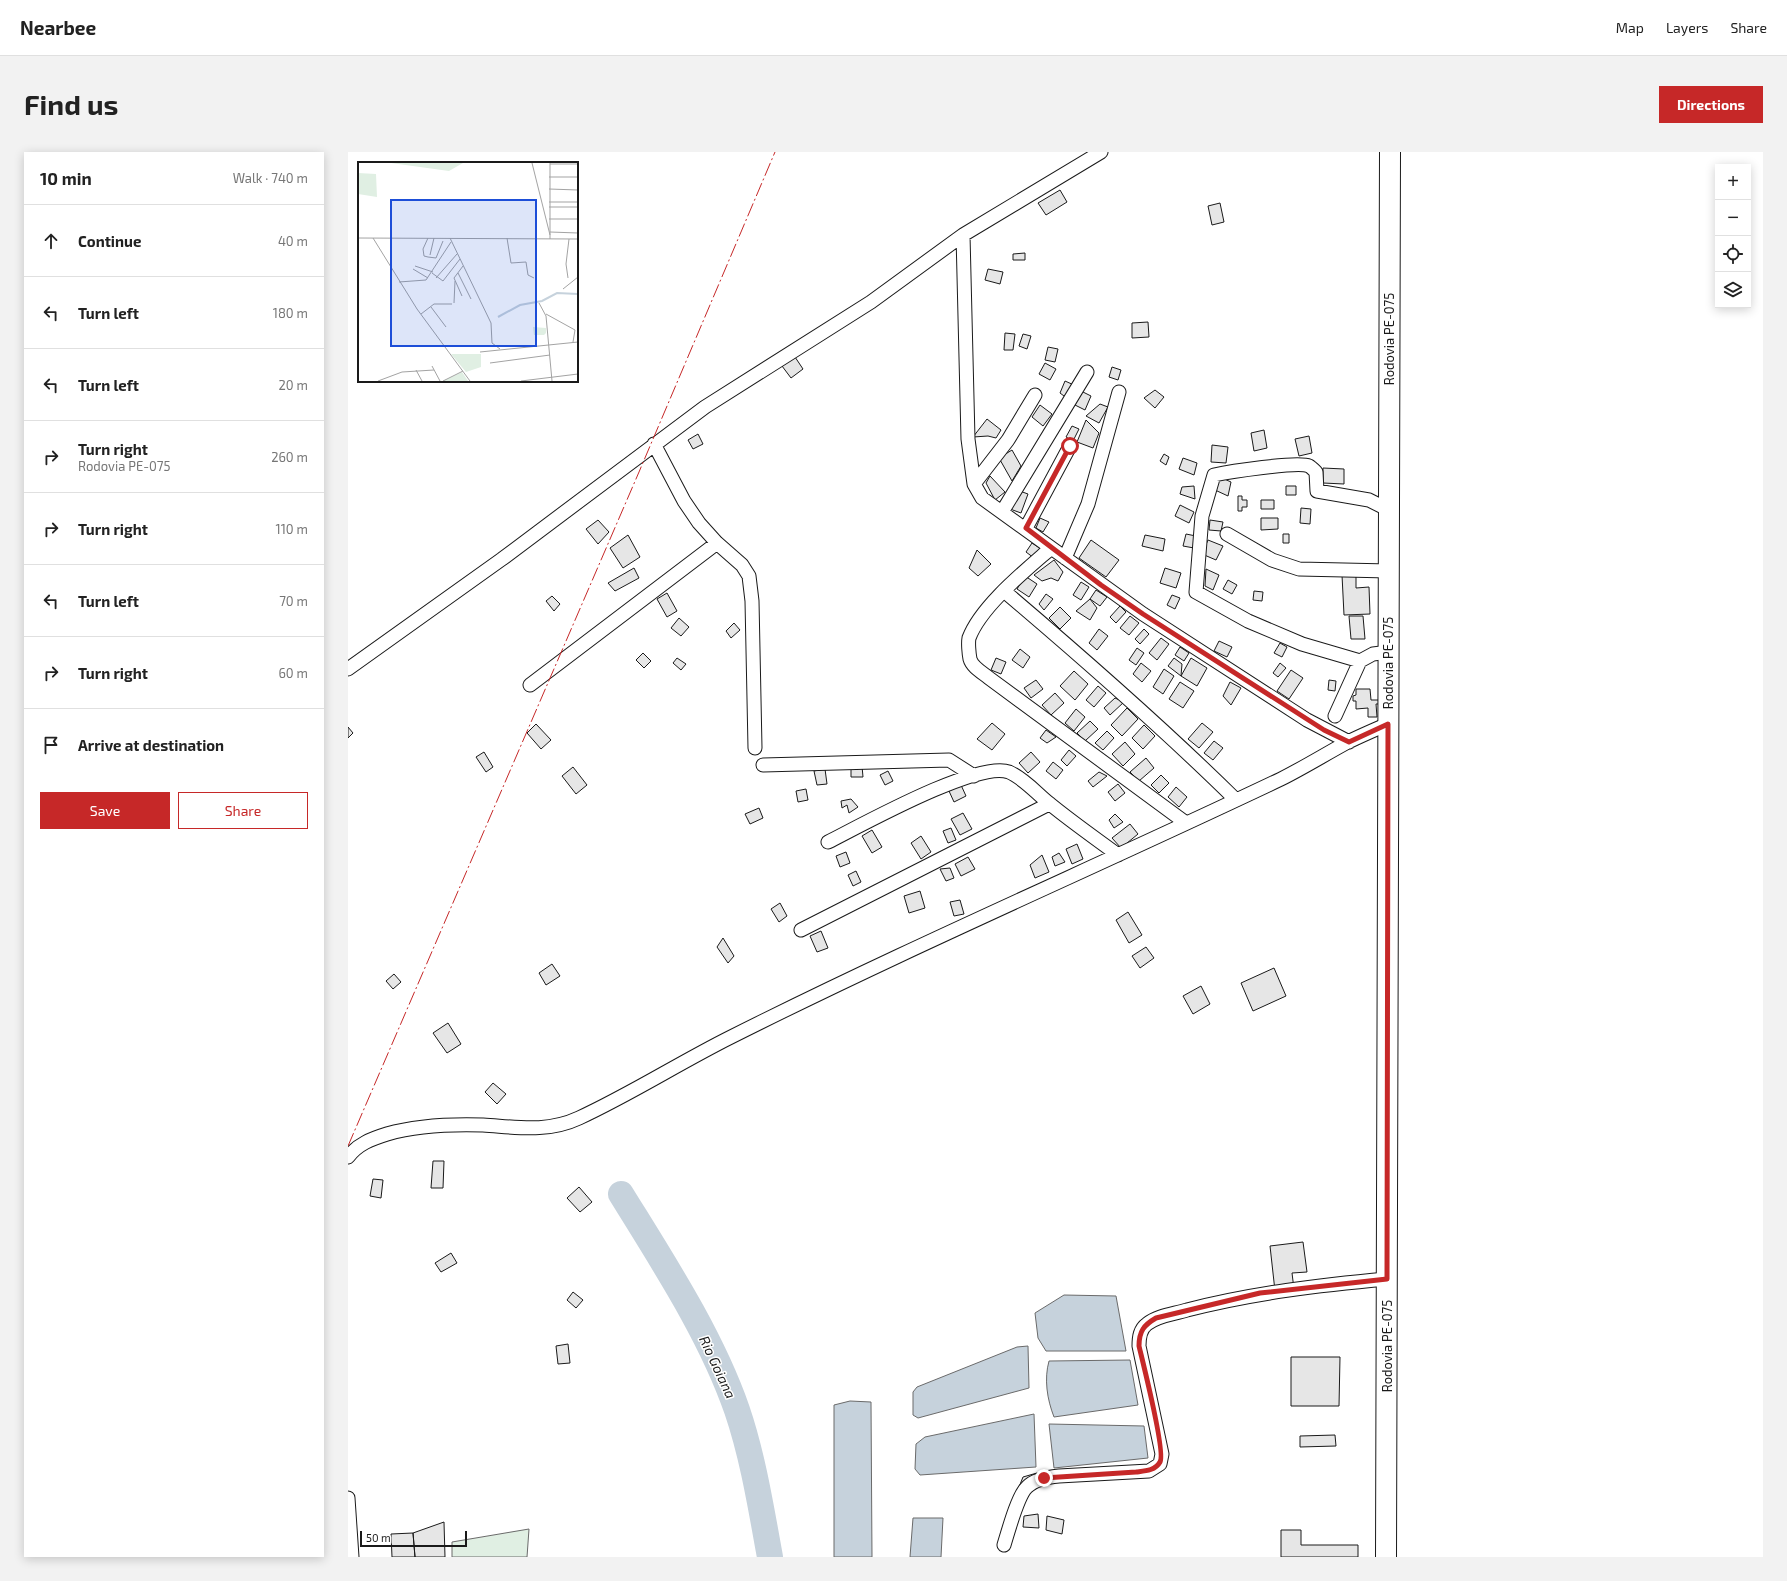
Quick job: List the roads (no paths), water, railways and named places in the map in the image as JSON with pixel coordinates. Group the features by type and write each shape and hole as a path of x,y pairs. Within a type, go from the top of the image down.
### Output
{"main road":[{"name":"Rodovia PE-075","path":"1386,1557 1390,152"}],"street":[{"path":"348,669 506,555 705,407 871,302 963,235 1101,152"},
{"path":"963,235 968,439 974,484 982,498 1026,528 1051,548 1150,619 1306,720 1349,742"},
{"path":"1002,512 1087,372"},
{"path":"1065,558 1088,504 1119,392"},
{"path":"974,484 1008,440 1035,395"},
{"path":"654,444 684,501 699,523 717,543 742,565 750,582 752,601 755,748"},
{"path":"1026,528 1070,446"},
{"path":"1360,661 1302,644 1248,621 1196,592 1202,516 1214,475 1231,471 1308,465 1316,472 1317,491 1369,500 1389,510"},
{"path":"1227,534 1272,560 1299,569 1389,571"},
{"path":"530,685 717,543"},
{"path":"1051,548 1004,591 976,624 969,640 970,660 974,666 1186,823"},
{"path":"1004,591 1116,687 1192,756 1235,799"},
{"path":"1335,716 1360,661 1373,654 1389,652"},
{"path":"348,1157 352,1151 370,1139 399,1131 435,1125 482,1125 528,1129 567,1124 729,1038 895,958 1283,778 1349,742 1388,724"},
{"path":"762,765 949,760 974,776"},
{"path":"828,842 916,796 974,776 1001,770 1016,776 1049,804 1118,855"},
{"path":"801,930 1049,804"},
{"path":"1004,1545 1022,1493 1032,1483 1044,1478 1059,1476 1148,1471 1160,1464 1162,1459 1160,1442 1139,1346 1140,1333 1147,1323 1156,1318 1260,1293 1387,1279"},
{"path":"348,1498 352,1557"}],"waterway":[{"name":"Rio Goiana","path":"621,1194 685,1299 714,1354 726,1382 737,1410 748,1446 770,1557"}]}
